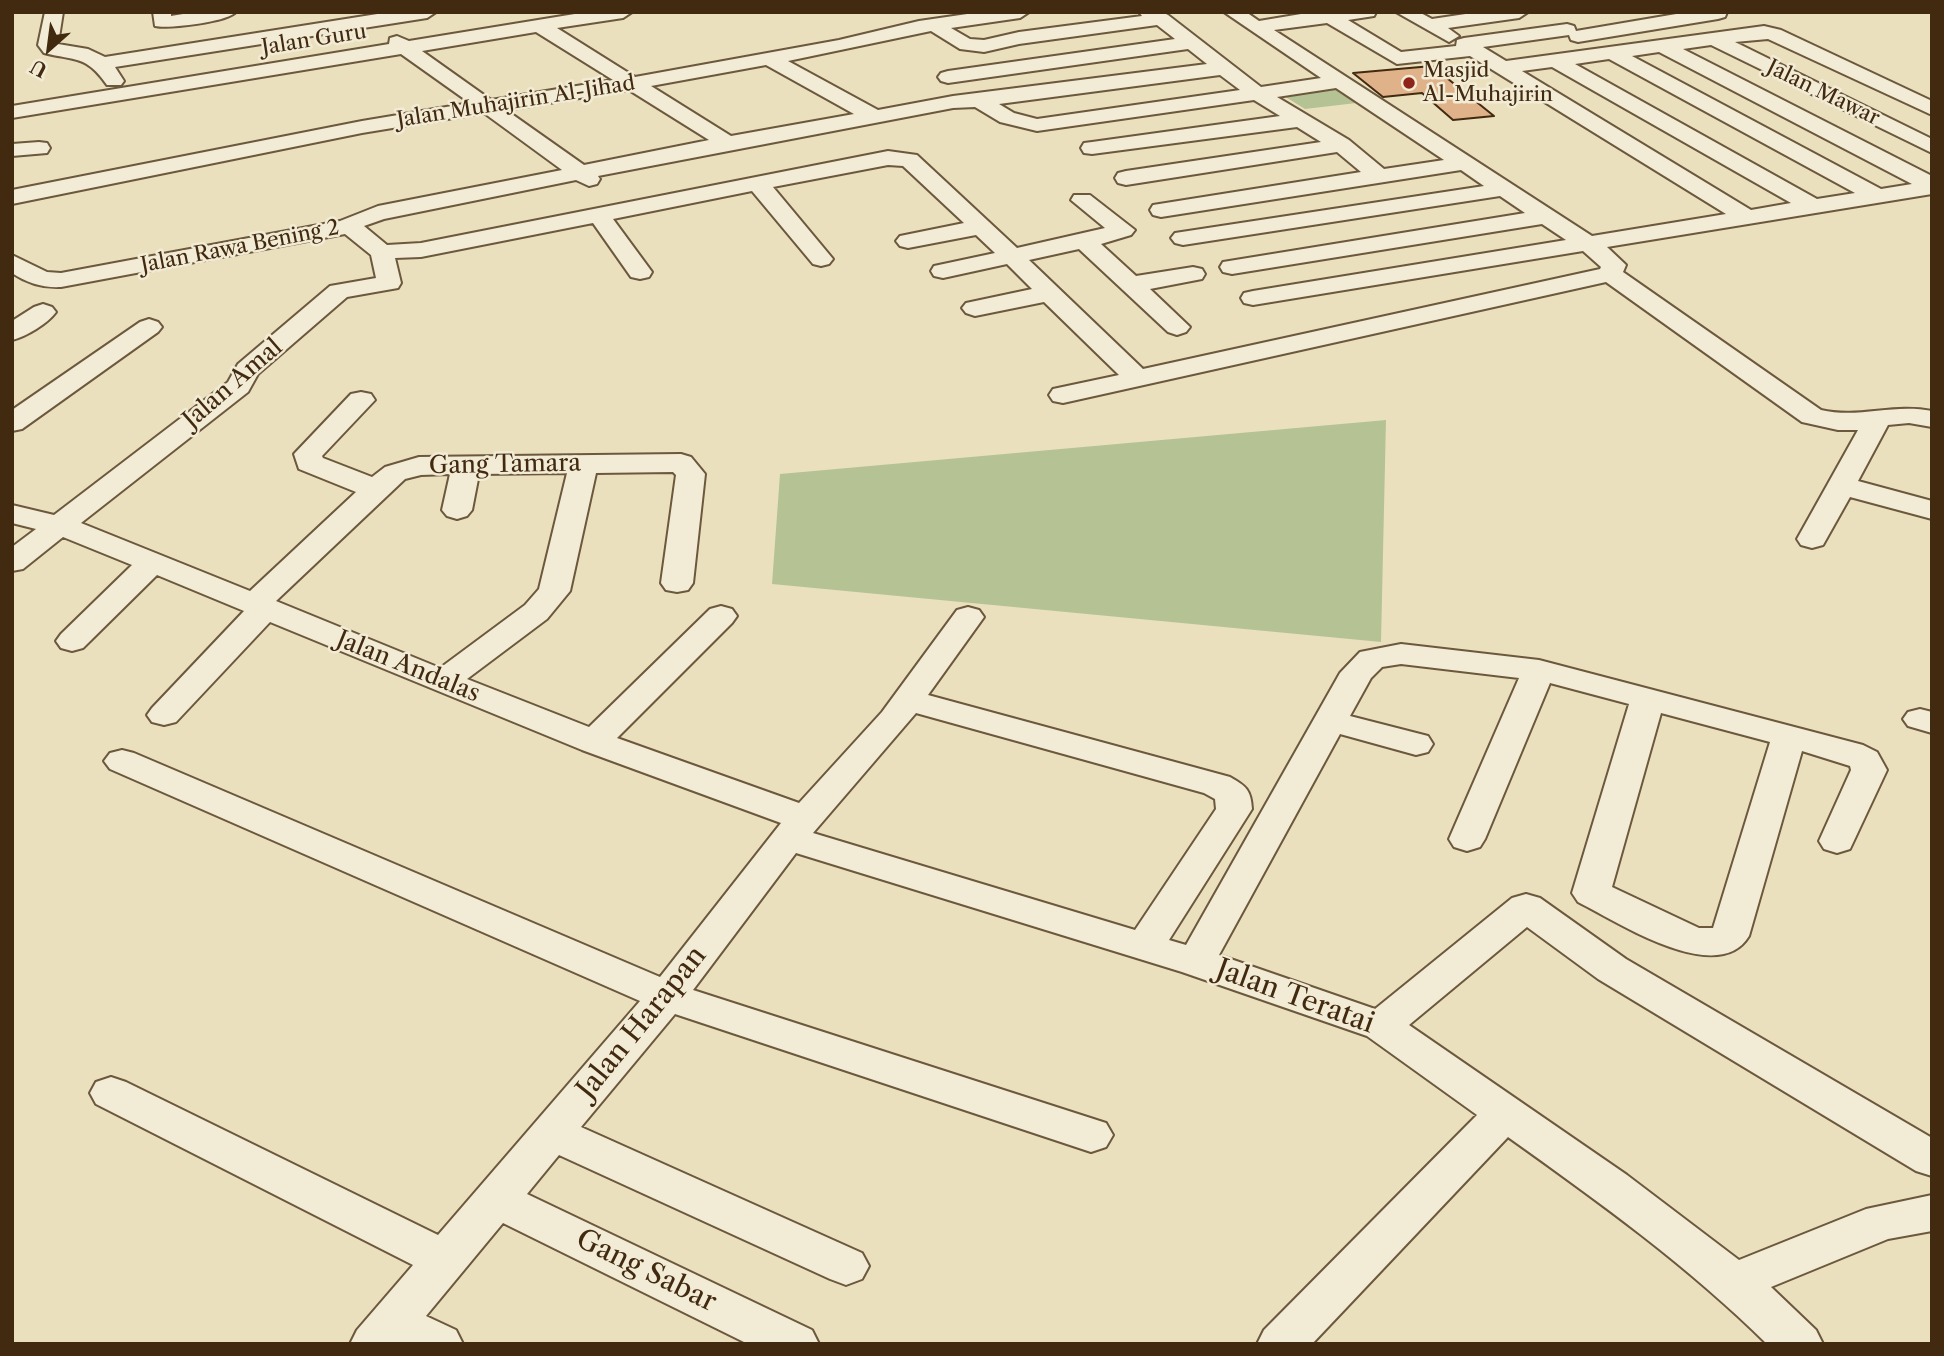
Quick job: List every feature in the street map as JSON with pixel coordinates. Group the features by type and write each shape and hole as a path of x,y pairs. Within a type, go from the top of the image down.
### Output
{"street":[{"path":"54,12 48,46 51,50 85,52 104,63 121,92"},
{"path":"162,12 162,22 166,23 227,12"},
{"path":"104,63 427,12"},
{"name":"Jalan Guru","path":"12,111 623,12"},
{"name":"Jalan Muhajirin Al-Jihad","path":"12,197 362,127 769,59 935,25 1020,12"},
{"path":"1233,12 1590,245 1614,265 1610,274"},
{"path":"1256,27 1327,15 1367,12"},
{"path":"1405,12 1469,47 1749,218"},
{"path":"1430,25 1519,12"},
{"path":"1327,15 1396,58 1572,27 1718,13"},
{"path":"935,25 955,40 967,45 984,46 1154,15 1258,94 1341,145 1379,176"},
{"path":"1537,15 1572,27 1614,54 1735,121 1878,196"},
{"path":"370,22 628,207"},
{"path":"540,26 728,143"},
{"path":"1502,68 1770,33 1932,109"},
{"path":"1019,38 1080,87"},
{"name":"Jalan Mawar","path":"1714,39 1932,147"},
{"path":"948,77 1191,43"},
{"path":"1664,47 1932,186"},
{"path":"769,59 874,116"},
{"path":"1557,62 1815,207"},
{"path":"350,226 350,223 378,213 874,116 953,102 979,101 1225,68"},
{"path":"979,101 1007,118 1037,125 1338,82"},
{"path":"1678,130 1902,95"},
{"path":"1092,148 1301,120"},
{"path":"1126,178 1341,145"},
{"path":"12,150 39,148"},
{"path":"382,253 421,250 628,207 899,158 909,160 982,227 1138,379"},
{"path":"1161,210 1465,163"},
{"path":"758,184 821,259"},
{"path":"1253,298 1590,245 1932,186"},
{"path":"1311,187 1383,243"},
{"path":"1183,238 1504,189"},
{"path":"943,271 1084,241 1122,230 1082,200"},
{"path":"598,214 640,272"},
{"path":"1232,267 1546,216"},
{"name":"Jalan Rawa Bening 2","path":"12,262 36,278 47,281 61,280 350,226 382,253"},
{"path":"908,242 982,227"},
{"path":"590,247 616,241"},
{"path":"1084,241 1177,327"},
{"name":"Jalan Amal","path":"60,526 239,386 247,370 340,291 389,283 382,253"},
{"path":"1133,284 1193,274"},
{"path":"1063,395 1610,274 1812,416 1840,422 1898,413 1932,419"},
{"path":"975,308 1050,293"},
{"path":"12,332 43,312"},
{"path":"12,423 149,327"},
{"path":"361,400 308,454 309,463 376,489"},
{"path":"1812,539 1879,417"},
{"path":"443,681 536,612 554,591 584,463"},
{"name":"Gang Tamara","path":"164,715 261,606 376,489 395,473 407,469 467,464 681,463 691,474 677,583"},
{"path":"457,510 467,464"},
{"path":"1842,486 1932,510"},
{"name":"Jalan Andalas","path":"12,514 60,526 153,562 594,741 796,828"},
{"path":"12,562 60,526"},
{"path":"72,641 153,562"},
{"path":"594,741 721,616"},
{"name":"Jalan Harapan","path":"384,1333 667,996 796,828 894,719 968,617"},
{"path":"1196,962 1357,673 1372,659 1401,654 1539,670 1851,753 1865,760 1869,770 1837,841"},
{"path":"1468,839 1539,670"},
{"path":"907,699 1217,785 1233,794 1234,809 1145,946"},
{"path":"1648,699 1591,893 1690,940 1712,944 1730,936 1789,737"},
{"path":"1330,721 1416,744"},
{"path":"122,761 667,996 1091,1135"},
{"name":"Jalan Teratai","path":"796,828 1381,1026 1611,1187 1734,1282 1799,1344"},
{"path":"1381,1026 1526,907 1612,969 1932,1159"},
{"path":"111,1093 445,1260"},
{"path":"1281,1344 1506,1112"},
{"path":"552,1133 846,1266"},
{"name":"Gang Sabar","path":"496,1199 795,1344"},
{"path":"1734,1282 1882,1222 1932,1213"},
{"path":"384,1333 439,1344"}],"green space":[{"path":"1343,88 1365,102 1305,109 1284,96"},
{"path":"1386,420 1381,642 772,584 780,474"}],"building":[{"name":"Masjid Al-Muhajirin","path":"1432,66 1494,116 1453,120 1422,93 1383,97 1353,73"}],"place":[{"name":"Masjid Al-Muhajirin","path":"1409,83"}]}
